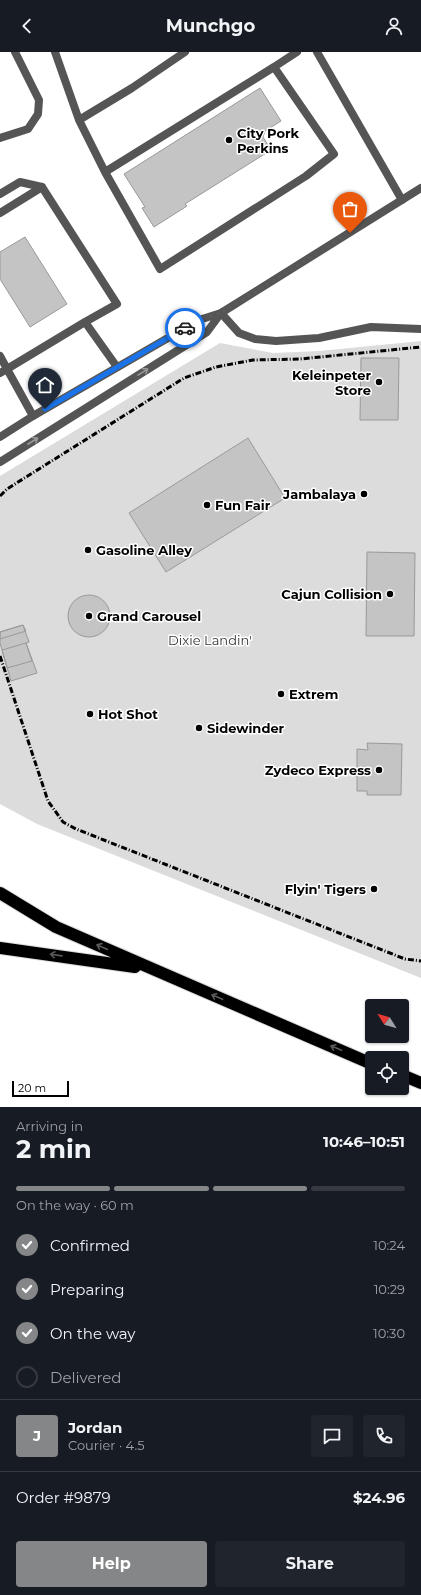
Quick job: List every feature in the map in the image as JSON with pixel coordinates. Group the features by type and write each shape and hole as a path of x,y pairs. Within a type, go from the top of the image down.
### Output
{"highway":[{"path":"0,893 56,927 365,1061"},
{"path":"0,948 150,969"},
{"path":"409,1078 421,1083"}],"street":[{"path":"0,138 28,129 38,114 39,100 15,52"},
{"path":"55,52 79,120 105,172 160,269 306,176 334,154 274,66"},
{"path":"79,120 132,88 185,52"},
{"path":"105,172 297,52"},
{"path":"317,52 402,200"},
{"path":"0,194 20,182 42,187 117,304 4,371"},
{"path":"0,213 42,187"},
{"path":"0,437 33,416 199,320 221,313 421,188"},
{"path":"221,313 239,333 255,339 276,341 319,338 371,326 421,329"},
{"path":"0,462 207,332 221,313"},
{"path":"85,322 117,367"},
{"path":"0,356 4,371 33,416"}],"green space":[{"name":"Dixie Landin'","path":"421,341 421,978 37,824 0,804 0,476 220,343 273,353 319,351"}],"building":[{"path":"260,88 281,121 265,131 263,137 271,150 185,204 187,206 154,227 142,208 145,207 124,174"},
{"path":"25,237 67,304 30,327 0,279 0,252"},
{"name":"Keleinpeter Store","path":"361,358 399,358 398,420 360,420"},
{"name":"Fun Fair","path":"248,438 285,498 166,572 129,513"},
{"name":"Cajun Collision","path":"367,552 415,553 414,636 366,636"},
{"name":"Grand Carousel","path":"85,595 93,595 101,598 107,604 110,616 107,628 101,634 93,637 85,637 77,634 71,628 68,620 68,612 71,604 77,598"},
{"path":"23,625 26,631 0,639 0,632"},
{"path":"23,625 29,642 26,643 37,673 11,681 0,643 0,632"},
{"path":"26,643 32,661 7,668 2,650"},
{"name":"Zydeco Express","path":"367,743 402,744 401,795 367,795 367,791 357,791 357,749 368,750"}],"railway":[{"path":"0,496 7,489 184,378 216,367 253,360 300,359 421,347"},
{"path":"0,656 48,801 63,822 76,829 405,959 421,961"}],"way so far":[{"path":"185,328 199,320 221,313 350,233"}],"place":[{"name":"City Pork Perkins","path":"229,140"},
{"name":"Keleinpeter Store","path":"379,382"},
{"name":"Jambalaya","path":"364,494"},
{"name":"Fun Fair","path":"207,505"},
{"name":"Gasoline Alley","path":"88,550"},
{"name":"Cajun Collision","path":"390,594"},
{"name":"Grand Carousel","path":"89,616"},
{"name":"Extrem","path":"281,694"},
{"name":"Hot Shot","path":"90,714"},
{"name":"Sidewinder","path":"199,728"},
{"name":"Zydeco Express","path":"379,770"},
{"name":"Flyin' Tigers","path":"374,889"}],"route":[{"path":"45,409 185,328"}]}
